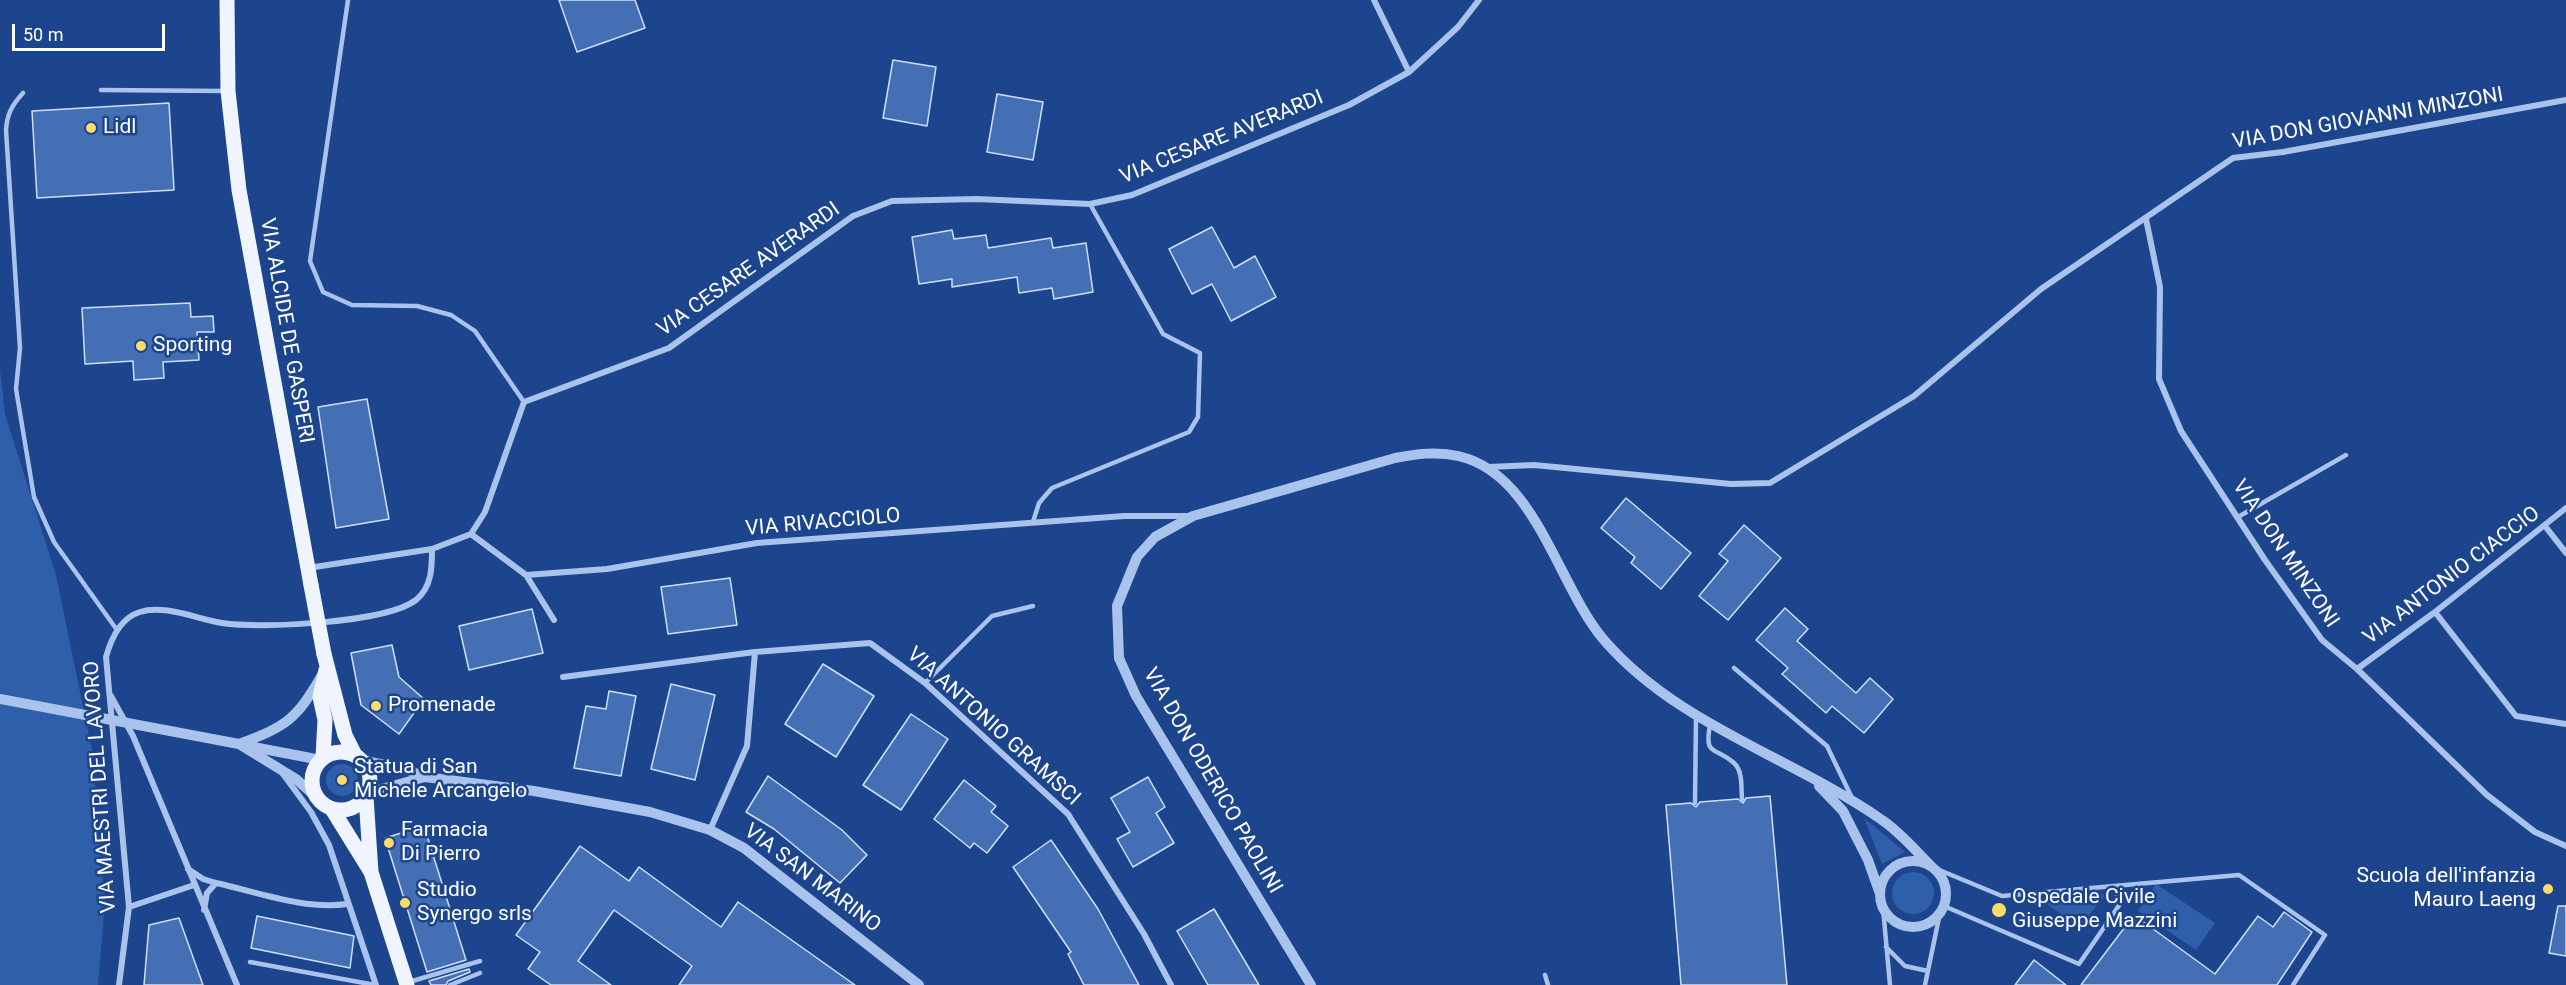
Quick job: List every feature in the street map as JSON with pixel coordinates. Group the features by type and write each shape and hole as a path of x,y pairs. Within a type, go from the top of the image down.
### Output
{"main road":[{"name":"VIA ALCIDE DE GASPERI","path":"226,0 228,91 240,190 325,661 345,735 358,757"},
{"name":"VIA ALCIDE DE GASPERI","path":"322,758 325,720 320,697 325,661"},
{"path":"370,872 366,795 369,774 358,757 339,751 322,758 313,771 312,780 316,797 332,809 370,872 407,984"},
{"path":"332,809 351,808 366,795"}],"street":[{"path":"1374,0 1409,72"},
{"name":"VIA CESARE AVERARDI","path":"524,402 669,348 853,216 892,201 976,199 1090,204 1132,195 1349,105 1409,72 1458,27 1479,0"},
{"name":"VIA DON GIOVANNI MINZONI","path":"1487,467 1534,465 1731,484 1770,483 1914,396 2041,289 2233,158 2283,152 2566,100"},
{"name":"VIA DON MINZONI","path":"2146,219 2160,287 2159,379 2181,431 2265,560 2322,640 2357,669 2487,795 2535,832 2566,846"},
{"path":"308,568 432,549 471,534 485,512 524,402"},
{"name":"VIA DON ODERICO PAOLINI","path":"1311,985 1136,696 1119,658 1117,606 1137,557 1155,537 1192,516 1406,456 1427,453 1459,456 1487,467 1514,490 1584,613 1604,640 1646,679 1710,724 1808,776"},
{"name":"VIA ANTONIO CIACCIO","path":"2357,669 2435,612 2566,508"},
{"name":"VIA RIVACCIOLO","path":"526,575 607,569 757,543 1124,516 1192,516"},
{"path":"2545,526 2566,553"},
{"path":"471,534 526,575 554,620"},
{"path":"117,630 132,615 153,609 224,623 287,626 389,610 416,600 426,588 431,575 432,549"},
{"path":"2435,612 2516,716 2566,724"},
{"name":"VIA MAESTRI DEL LAVORO","path":"117,630 106,657 129,908 119,985"},
{"name":"VIA ANTONIO GRAMSCI","path":"563,677 755,652 870,642 925,683 1068,814 1144,934 1171,985"},
{"path":"710,830 747,746 755,652"},
{"path":"239,744 277,730 290,721 303,707 325,661"},
{"path":"109,693 133,736 237,985"},
{"path":"0,699 322,758"},
{"path":"239,744 280,770 316,797"},
{"name":"VIA SAN MARINO","path":"358,757 408,770 425,777 534,791 650,812 710,830 744,848 919,985"},
{"path":"280,770 321,829 336,861 347,903 376,985"},
{"path":"1808,776 1883,821 1932,867 1945,884 1942,910 1922,927 1910,928 1889,918 1882,908 1879,891 1868,860 1843,811 1808,776"},
{"name":"VIA SAN MARINO","path":"366,795 425,777"},
{"path":"1879,891 1887,873 1904,862 1913,860 1932,867"},
{"path":"187,868 203,879 216,883 310,904 331,906 347,903"},
{"path":"204,910 207,893 216,883"},
{"path":"129,908 194,885"}],"lane":[{"path":"348,0 310,261 323,292 352,305 417,306 451,315 475,332 524,402"},
{"path":"101,90 228,91"},
{"path":"23,93 6,118 20,348 16,389 22,433 34,497 54,542 117,630"},
{"path":"1033,522 1039,503 1052,488 1189,432 1198,417 1200,353 1162,334 1090,204"},
{"path":"2238,517 2346,455"},
{"path":"925,683 992,616 1033,606"},
{"path":"1734,668 1827,746 1854,803"},
{"path":"1695,803 1696,714"},
{"path":"1710,724 1707,742 1710,750 1734,764 1740,774 1742,799"},
{"path":"1932,867 2002,896 2239,875 2325,935 2293,985"},
{"path":"1925,985 1942,910 2079,964 2120,904 2114,886"},
{"path":"1882,908 1890,985"},
{"path":"1886,947 1905,966 1928,971"},
{"path":"407,984 480,961"},
{"path":"250,962 376,985"},
{"path":"450,985 480,973"},
{"path":"1545,975 1548,985"}],"shaded area":[{"path":"0,370 5,414 56,575 92,750 105,902 98,985 0,985"},
{"path":"342,764 354,768 358,780 354,792 342,796 330,792 326,780 330,768"},
{"path":"1864,818 1905,852 1882,864"},
{"path":"1913,872 1921,873 1928,878 1933,885 1933,901 1928,908 1921,913 1913,914 1905,913 1898,908 1893,901 1892,893 1893,885 1898,878 1905,873"},
{"path":"2156,884 2215,923 2196,950 2138,911"},
{"path":"2106,894 2080,927 2044,902"}],"building":[{"path":"559,0 635,0 645,28 577,52"},
{"path":"893,60 936,67 927,126 883,118"},
{"path":"997,94 1043,102 1033,160 987,152"},
{"path":"169,103 174,190 37,198 32,111"},
{"path":"1212,227 1234,268 1255,256 1276,297 1231,321 1212,284 1192,294 1169,249"},
{"path":"952,230 954,239 986,235 988,248 1051,238 1053,248 1086,243 1093,292 1054,299 1052,288 1019,293 1017,277 952,287 952,279 919,284 912,237"},
{"name":"Sporting","path":"190,303 191,317 213,316 214,332 197,332 199,360 163,362 164,378 134,380 133,361 85,364 82,308"},
{"path":"367,399 389,519 336,528 318,407"},
{"path":"1626,498 1691,553 1661,589 1631,563 1635,557 1601,528"},
{"path":"1744,525 1781,558 1728,620 1699,596 1728,561 1719,554"},
{"path":"730,578 737,625 668,634 661,587"},
{"path":"1785,608 1808,629 1797,641 1856,693 1870,678 1893,699 1864,733 1832,706 1826,713 1782,674 1788,668 1756,640"},
{"path":"532,609 543,653 469,670 459,626"},
{"path":"392,645 399,677 424,699 399,734 361,705 351,653"},
{"path":"823,664 874,696 836,757 785,724"},
{"path":"671,684 715,695 695,780 651,769"},
{"path":"609,691 636,696 621,776 574,768 586,706 606,709"},
{"path":"911,714 948,739 901,810 863,785"},
{"path":"768,776 842,830 867,855 840,883 774,829 746,812"},
{"path":"1148,777 1165,807 1156,813 1174,843 1133,867 1117,839 1130,832 1111,798"},
{"path":"964,780 996,806 991,812 1008,826 987,853 974,843 970,848 934,819"},
{"path":"1770,796 1787,985 1681,985 1666,805 1691,803 1696,807 1700,802 1738,799 1743,803 1746,798"},
{"path":"424,826 466,960 427,972 385,838"},
{"path":"1051,840 1098,909 1139,985 1084,985 1068,954 1071,952 1013,867"},
{"path":"580,846 629,881 639,867 721,927 738,902 855,985 679,985 692,966 614,910 578,961 611,985 551,985 528,969 540,952 516,935"},
{"path":"2558,906 2566,906 2566,956 2549,953"},
{"path":"1214,909 1259,985 1208,985 1177,931"},
{"path":"2284,912 2312,932 2277,985 2081,985 2134,915 2215,974 2258,916 2273,927"},
{"path":"257,916 354,936 350,968 251,948"},
{"path":"179,918 203,985 144,985 149,925"},
{"path":"2034,960 2066,985 2015,985"},
{"path":"469,969 470,972 448,981 446,985 431,985 429,981"}],"place":[{"name":"Lidl","path":"91,128"},
{"name":"Sporting","path":"141,346"},
{"name":"Promenade","path":"376,706"},
{"name":"Statua di San Michele Arcangelo","path":"342,780"},
{"name":"Farmacia Di Pierro","path":"389,843"},
{"name":"Scuola dell'infanzia Mauro Laeng","path":"2548,889"},
{"name":"Studio Synergo srls","path":"405,903"},
{"name":"Ospedale Civile Giuseppe Mazzini","path":"1999,910"}]}
